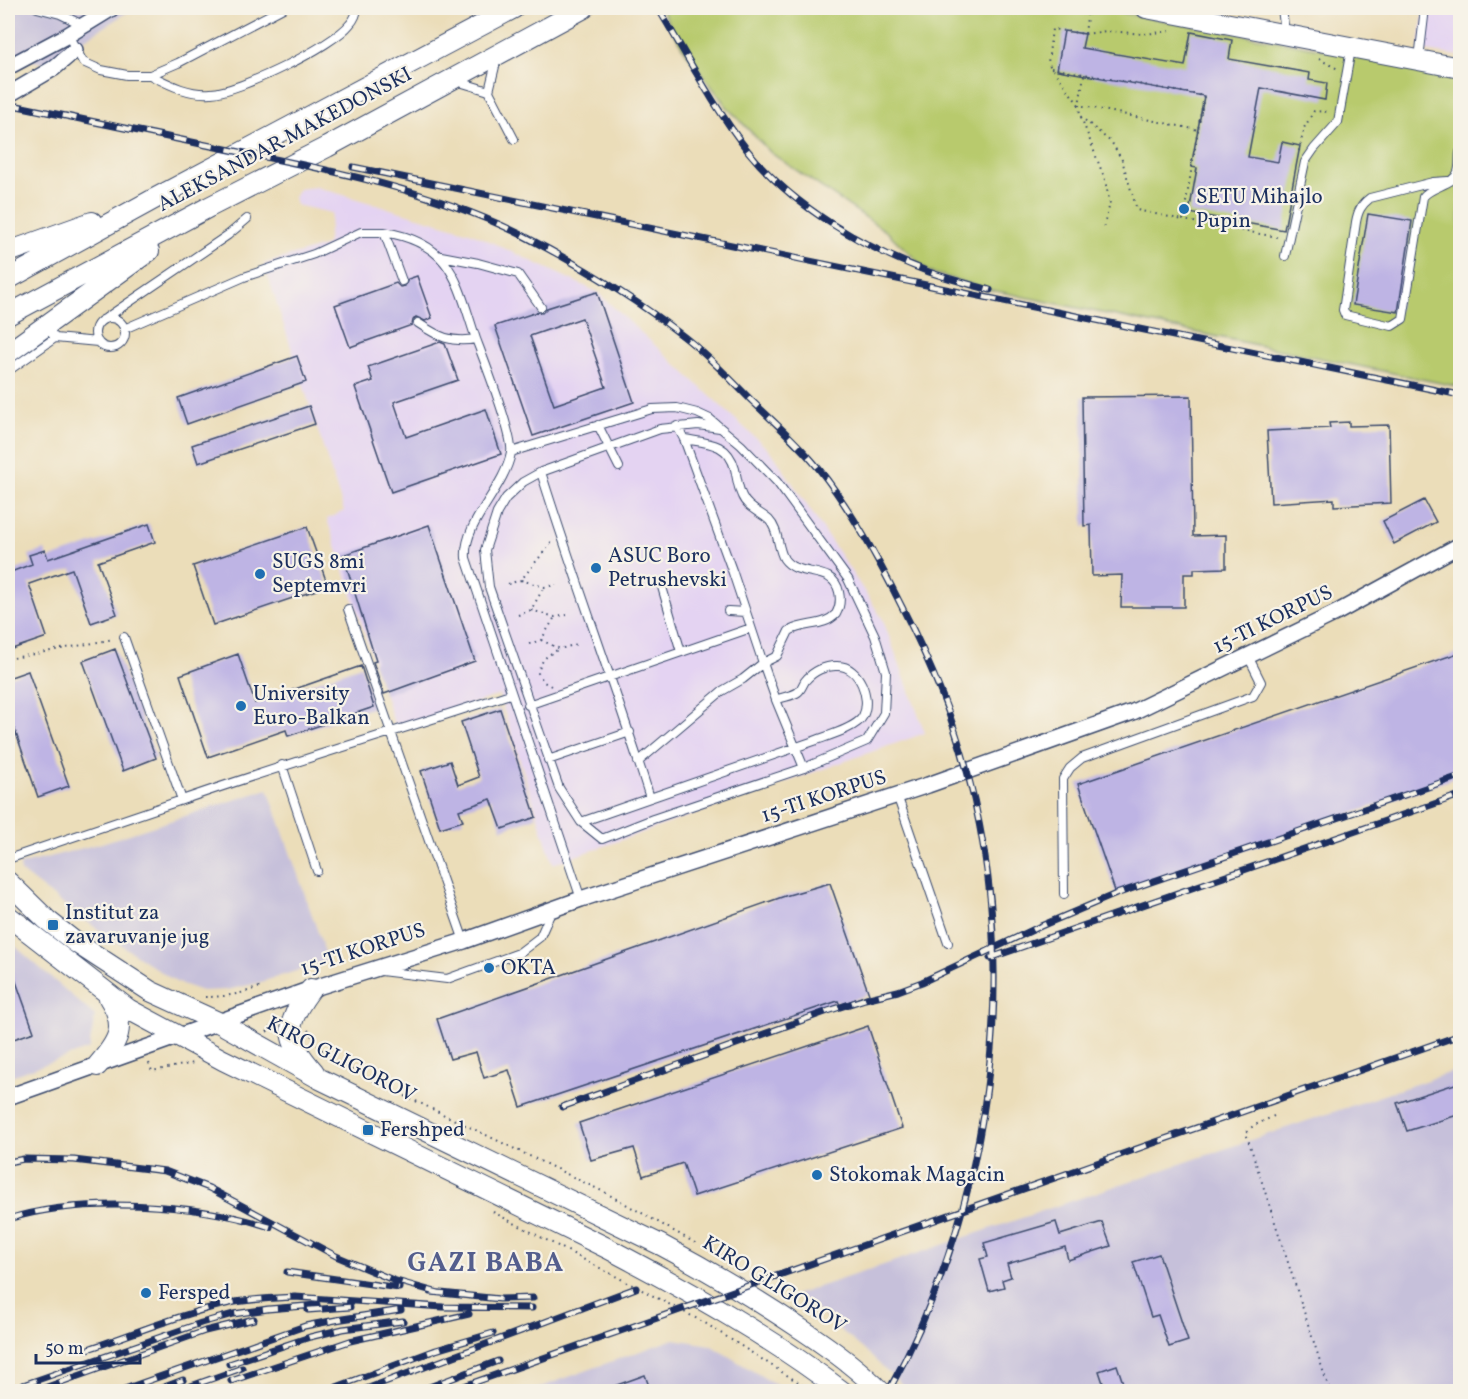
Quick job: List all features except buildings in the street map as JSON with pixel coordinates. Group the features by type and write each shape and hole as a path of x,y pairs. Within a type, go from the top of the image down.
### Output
{"street":[{"path":"8,67 69,35 112,8"},
{"name":"ALEKSANDAR MAKEDONSKI","path":"8,279 514,8"},
{"name":"ALEKSANDAR MAKEDONSKI","path":"8,315 584,8"},
{"path":"1146,8 1461,68"},
{"path":"8,94 54,68 75,50"},
{"path":"8,252 154,199"},
{"path":"8,352 50,332 209,207"},
{"name":"15-TI KORPUS","path":"8,1097 311,989 464,941 897,795 1133,712 1336,613 1461,544"},
{"name":"KIRO GLIGOROV","path":"8,882 47,920 104,962 150,991 218,1022 320,1079 706,1269 841,1356 880,1392"},
{"path":"8,916 128,1009 660,1276 806,1363 843,1392"},
{"path":"311,989 293,1014 292,1036 298,1053 320,1079"},
{"path":"97,1066 108,1054 120,1030 117,1013 105,993"}],"lane":[{"path":"37,8 60,14 83,26"},
{"path":"150,75 178,63 283,8"},
{"path":"69,35 83,62 101,70 127,75 150,75 190,92 213,94 255,80 295,62 350,25 357,13 357,8"},
{"path":"1282,8 1285,35"},
{"path":"1419,60 1425,8"},
{"path":"1286,256 1305,162 1338,122 1351,48"},
{"path":"498,54 489,91 514,139"},
{"path":"1441,64 1454,71 1461,79"},
{"path":"452,79 489,91"},
{"path":"1448,181 1433,182 1370,198 1362,204 1356,222 1343,310 1345,315 1392,326 1403,320 1423,197 1428,191 1454,179 1458,174 1461,153"},
{"path":"98,342 95,330 101,321 228,235 247,219"},
{"path":"124,329 244,277 314,254 361,232 384,231 406,237 441,256 478,262 518,274 541,307"},
{"path":"384,231 402,281"},
{"path":"441,256 453,273 505,424 511,452 500,484 474,526 465,549 466,558 581,900"},
{"path":"8,371 50,332 98,342 106,347 115,346 122,340 124,329 116,319 106,318"},
{"path":"418,323 441,338 464,341 476,339"},
{"path":"511,452 652,409 677,408 710,418 741,445 777,482 849,582 875,636 886,672 884,713 867,741 804,768 653,819 602,839 581,822 559,788 528,705 489,587 484,550 496,513 506,498 523,482 541,472 640,435 677,426 698,425 720,428"},
{"path":"598,425 619,467"},
{"path":"677,426 684,439 776,700 804,768"},
{"path":"638,762 722,691 777,656 789,631 807,624 825,622 836,615 841,599 838,586 832,578 792,566 785,560 774,527 742,497 733,462 725,450 718,446 684,439"},
{"path":"541,472 630,732 650,798"},
{"path":"838,586 849,582"},
{"path":"662,587 681,652"},
{"path":"348,609 464,941"},
{"path":"728,611 746,612"},
{"path":"528,705 751,628"},
{"path":"124,637 182,800"},
{"path":"1064,894 1063,779 1070,768 1082,758 1253,696 1261,682 1248,656"},
{"path":"581,822 852,726 862,717 866,700 862,683 852,672 839,665 817,670 805,681 798,692 776,700"},
{"path":"8,859 282,765 390,733 510,693"},
{"path":"548,760 630,732"},
{"path":"282,765 317,871"},
{"path":"897,795 948,943"},
{"path":"371,970 447,979 519,953 540,937 552,910"}],"path":[{"path":"1085,34 1088,8"},
{"path":"1095,8 1106,8"},
{"path":"1182,32 1144,34 1107,31 1085,34 1052,29 1048,63 1079,105 1198,130"},
{"path":"1312,56 1340,69 1339,76"},
{"path":"1052,68 1204,96 1184,220"},
{"path":"1084,75 1079,105 1080,116 1105,180 1110,204 1103,228"},
{"path":"1299,154 1304,128 1314,111 1331,112 1331,110"},
{"path":"1080,116 1112,143 1122,160 1137,210 1284,238"},
{"path":"508,584 521,580 560,533"},
{"path":"521,580 544,587 556,585"},
{"path":"531,610 544,587"},
{"path":"518,615 531,610 555,617 567,615"},
{"path":"529,644 542,640 555,617"},
{"path":"8,659 124,637"},
{"path":"542,640 560,649"},
{"path":"569,691 544,682 538,673 540,664 547,655 576,644"},
{"path":"197,995 226,997 260,987"},
{"path":"152,1071 196,1063"},
{"path":"1274,1116 1253,1126 1246,1133 1330,1392"},
{"path":"490,1210 705,1323 813,1392"}],"shaded area":[{"path":"8,8 134,8 45,64 8,54"},
{"path":"1424,8 1460,8 1460,56 1419,50"},
{"name":"ASUC Boro Petrushevski","path":"316,187 472,233 597,292 773,454 882,618 925,733 553,864 499,695 396,729 327,519 344,511 264,264 327,245 332,213 296,205 294,197 299,189"},
{"path":"268,789 328,961 258,983 227,990 202,991 176,982 80,917 21,872 20,865 102,843"},
{"path":"8,940 95,1016 89,1049 8,1077"},
{"path":"1460,1069 1460,1391 909,1391 823,1315 795,1295"},
{"path":"674,1339 710,1345 786,1391 527,1392"}],"green space":[{"path":"661,8 1095,8 1460,74 1460,387 991,290 929,272 887,232 771,153 727,107 682,47"}],"railway":[{"path":"658,8 735,134 766,171 786,190 831,223 879,250 929,272 990,290"},
{"path":"8,104 276,159 384,184 454,206 522,235 605,282 692,343 787,434 819,469 843,502 874,553 912,627 940,689 955,731 968,775 984,852 993,931 993,1011 987,1091 972,1169 951,1246 923,1321 888,1392"},
{"path":"353,167 1460,395"},
{"path":"562,1107 828,1011 922,982 1041,926 1116,894 1460,776"},
{"path":"990,958 1460,795"},
{"path":"447,1392 1460,1035"},
{"path":"8,1162 24,1159 74,1160 165,1171 209,1188 336,1256 393,1280 439,1293"},
{"path":"8,1219 69,1207 139,1205 209,1212 270,1227"},
{"path":"287,1272 399,1288"},
{"path":"358,1392 636,1288"},
{"path":"431,1292 500,1299 533,1298"},
{"path":"88,1349 198,1311 258,1299 295,1297 443,1307 532,1308"},
{"path":"23,1385 233,1314 317,1305"},
{"path":"308,1310 350,1307"},
{"path":"116,1392 305,1326 401,1310"},
{"path":"231,1381 350,1341 469,1314"},
{"path":"33,1392 205,1331 254,1319"},
{"path":"229,1364 310,1337 343,1329 403,1321"},
{"path":"323,1392 436,1350 493,1333"},
{"path":"416,1392 498,1361"},
{"path":"174,1392 242,1368"},
{"path":"151,1392 183,1380"}],"place":[{"name":"SETU Mihajlo Pupin","path":"1184,209"},
{"name":"ASUC Boro Petrushevski","path":"596,568"},
{"name":"SUGS 8mi Septemvri","path":"260,574"},
{"name":"University Euro-Balkan","path":"241,706"},
{"name":"Institut za zavaruvanje jug","path":"53,925"},
{"name":"OKTA","path":"489,968"},
{"name":"Fershped","path":"368,1130"},
{"name":"Stokomak Magacin","path":"817,1175"},
{"name":"Fersped","path":"146,1293"}],"district":[{"name":"GAZI BABA","path":"486,1264"}]}
